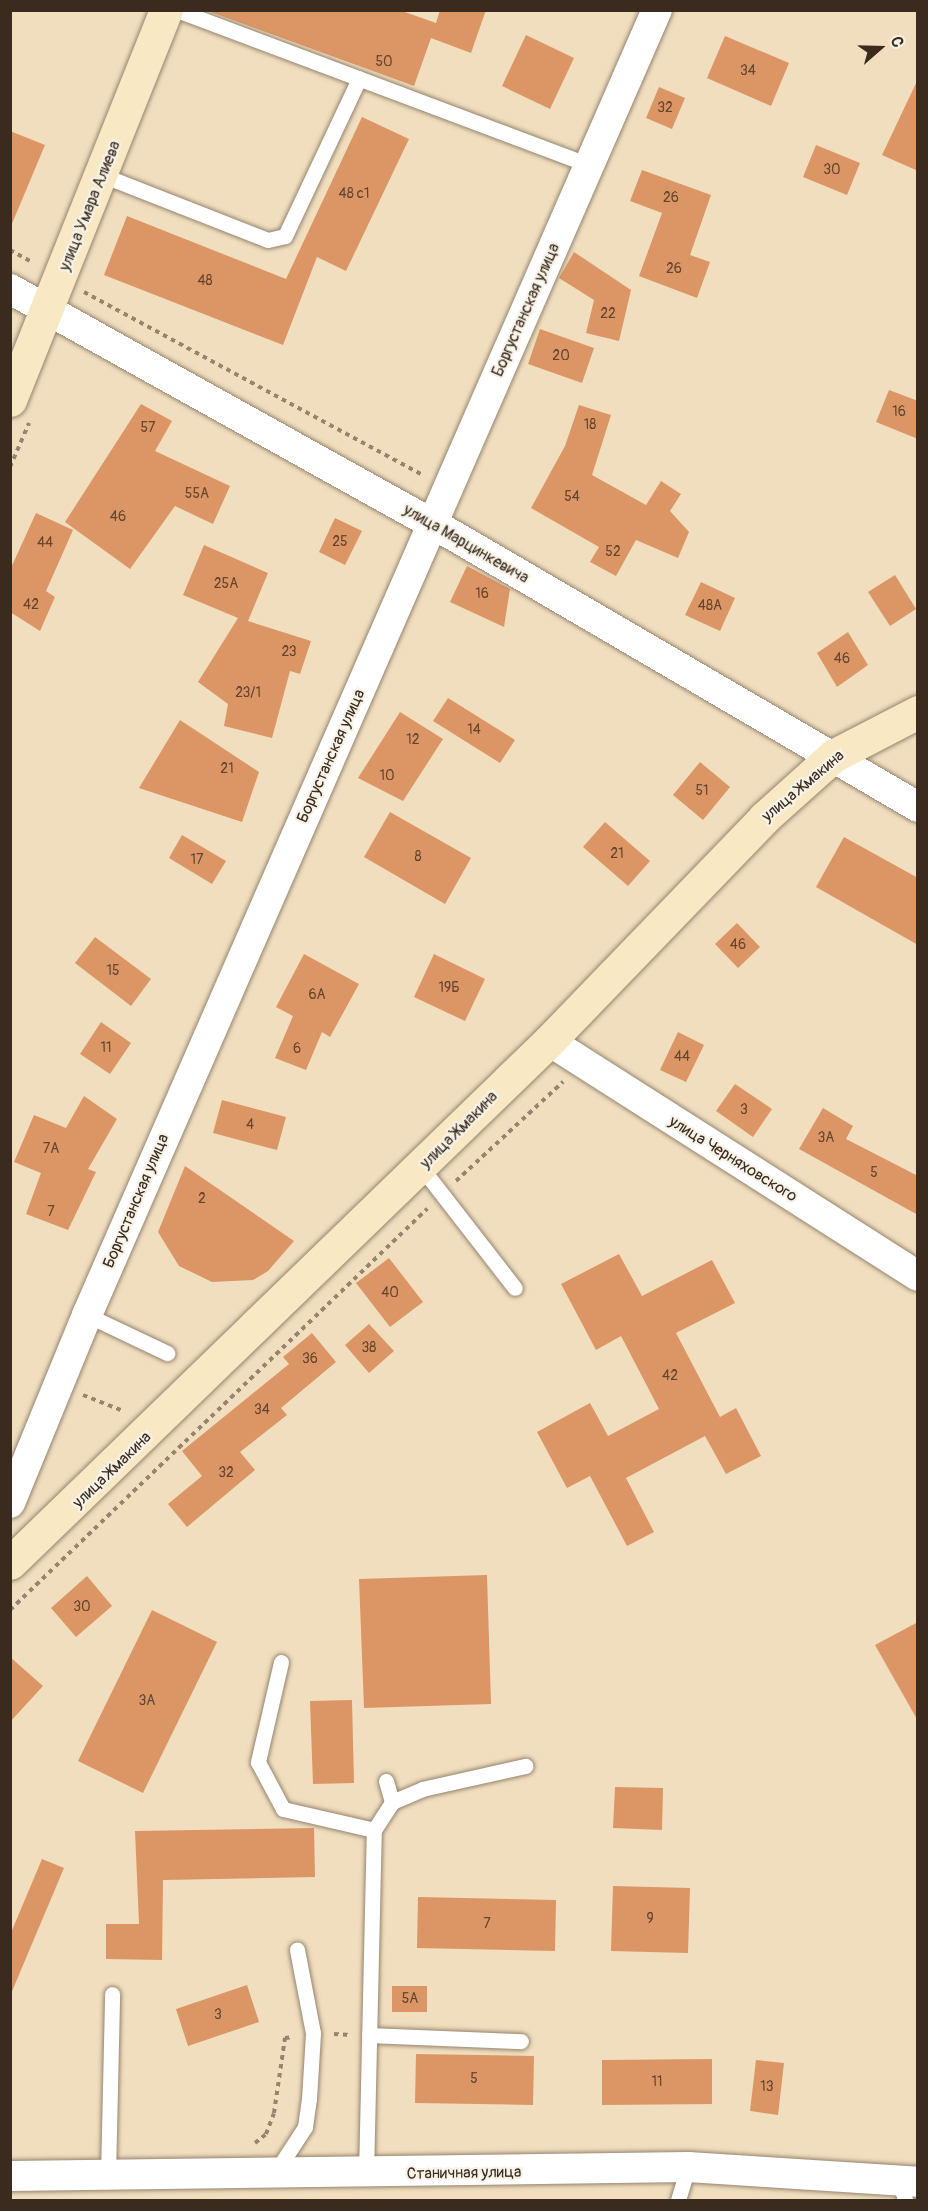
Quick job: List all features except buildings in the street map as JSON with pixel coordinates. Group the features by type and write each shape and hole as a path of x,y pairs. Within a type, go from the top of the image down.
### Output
{"street":[{"name":"улица Умара Алиева","path":"10,400 61,279 166,10"},
{"name":"Боргустанская улица","path":"10,1503 87,1315 657,10"},
{"name":"улица Марцинкевича","path":"10,289 432,525 918,807"},
{"name":"улица Жмакина","path":"10,1563 549,1041 764,818 833,756 918,712"},
{"name":"улица Черняховского","path":"549,1041 918,1276"},
{"name":"Станичная улица","path":"10,2176 366,2175 688,2167 907,2188"}],"lane":[{"path":"177,10 589,165"},
{"path":"102,175 268,240 285,236 359,79"},
{"path":"421,1167 444,1192 515,1288"},
{"path":"87,1315 167,1353"},
{"path":"281,1662 258,1762 283,1809 374,1830"},
{"path":"366,2175 374,1830 392,1802 423,1789 525,1766"},
{"path":"386,1781 392,1802"},
{"path":"273,2175 305,2127 313,2033 297,1950"},
{"path":"108,2176 112,1994"},
{"path":"369,2036 520,2041"},
{"path":"678,2200 688,2167"}],"path":[{"path":"10,250 448,488"},
{"path":"10,1610 444,1192 582,1063"},
{"path":"85,1384 81,1394 129,1414"},
{"path":"244,2147 266,2134 274,2113 285,2038 313,2033 369,2036"}]}
